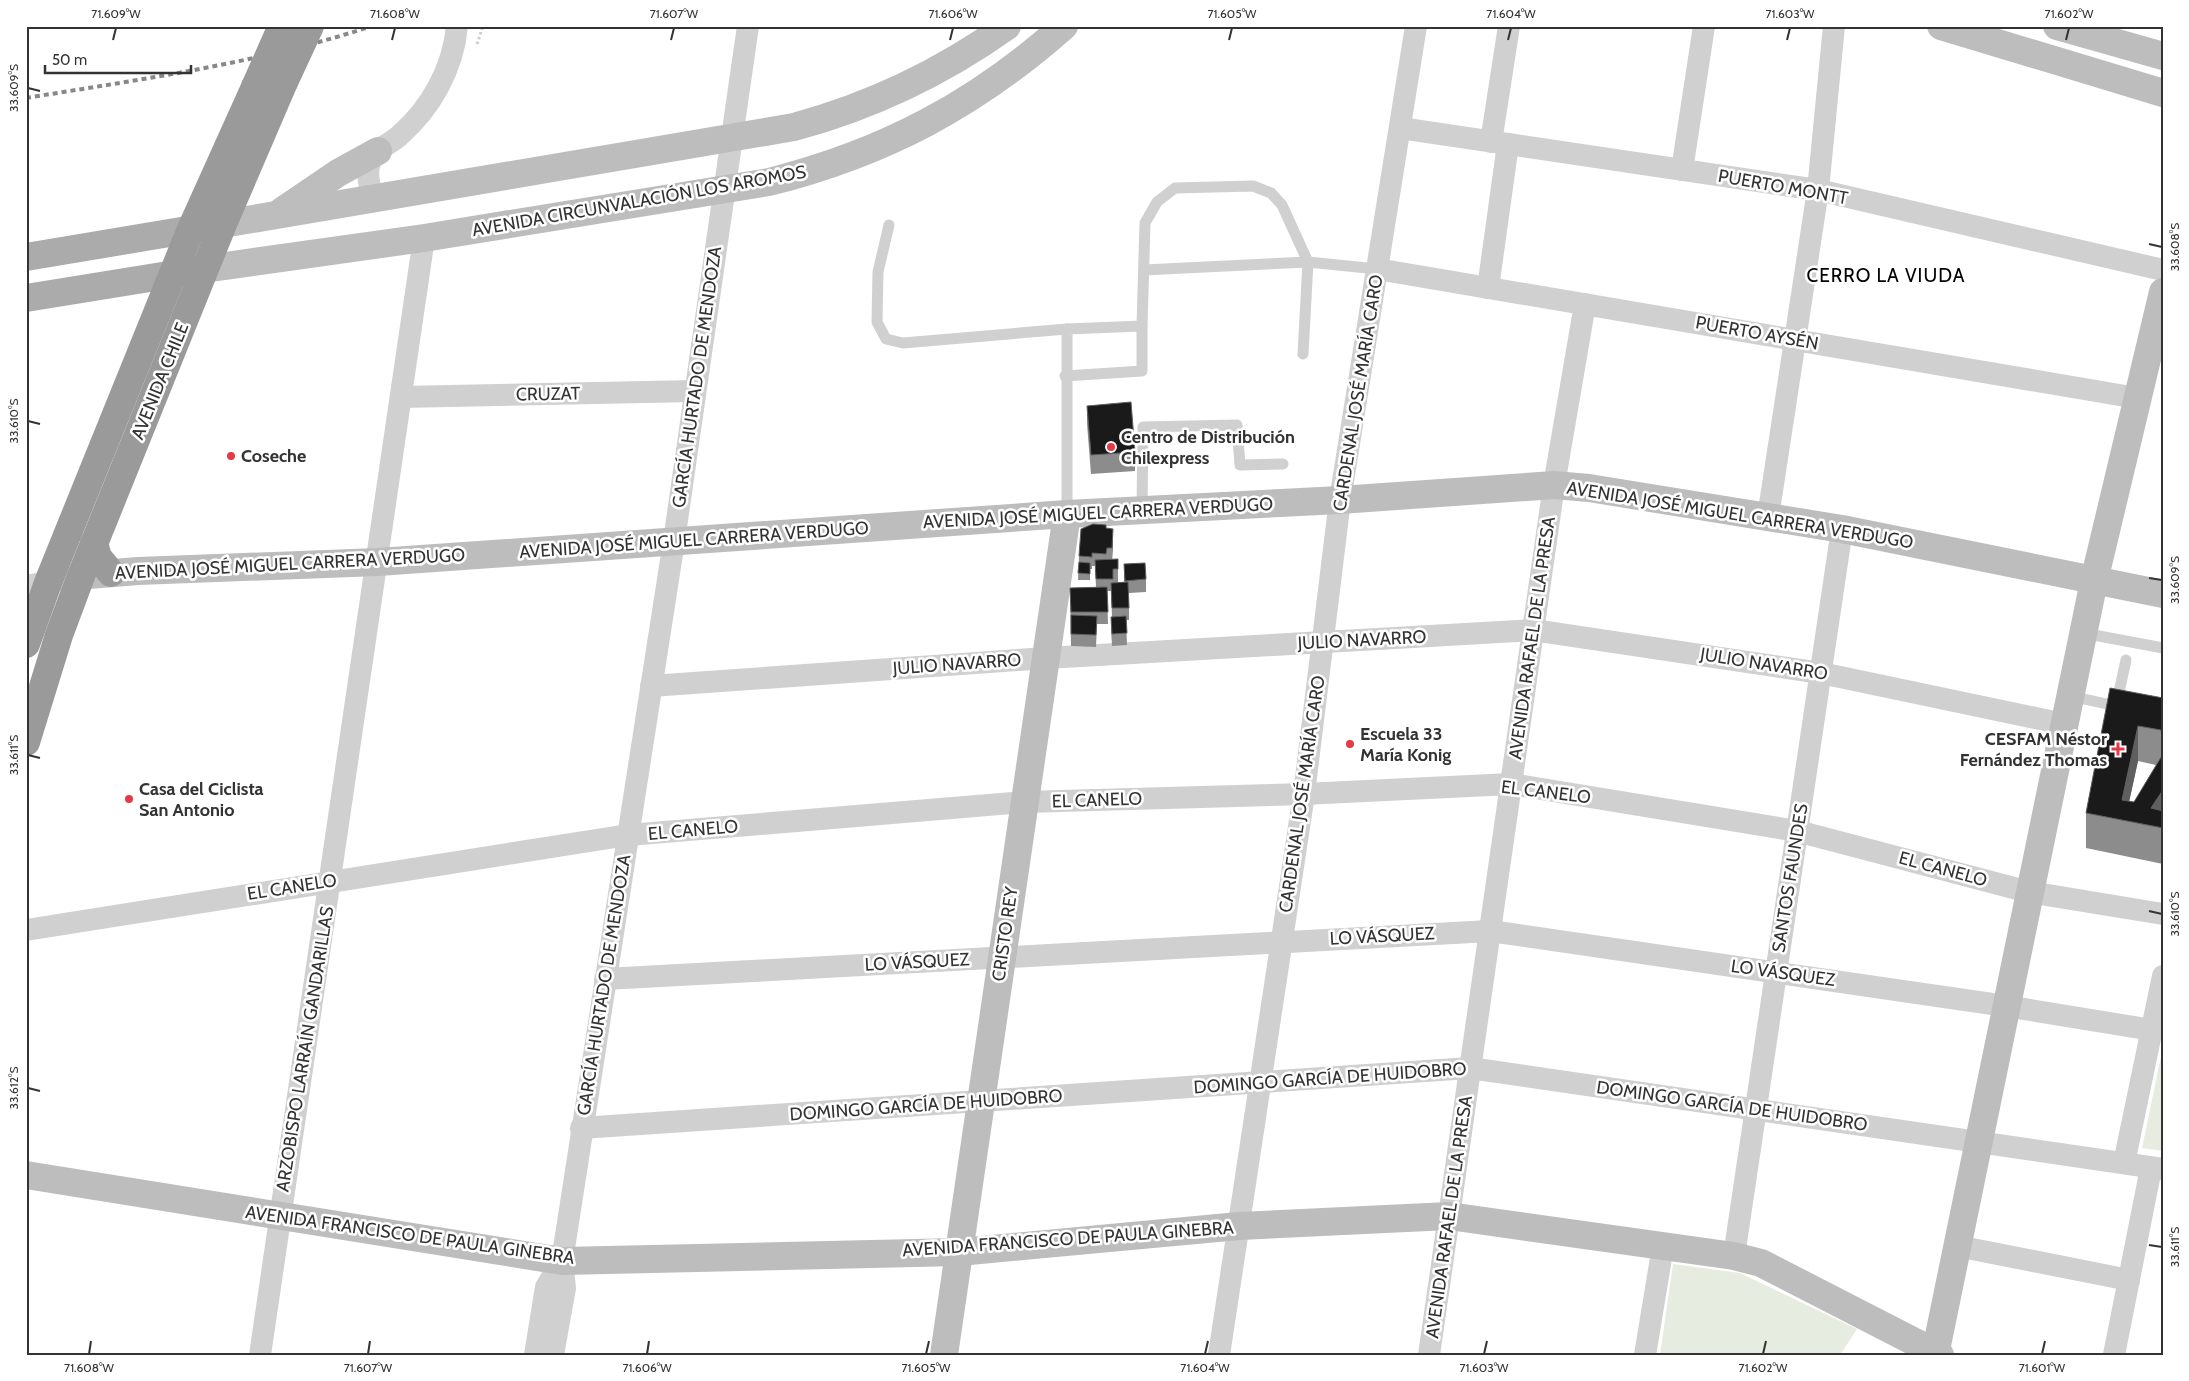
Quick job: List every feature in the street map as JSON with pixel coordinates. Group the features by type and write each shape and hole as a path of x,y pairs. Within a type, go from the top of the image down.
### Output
{"highway":[{"name":"AVENIDA CHILE","path":"26,644 38,583 191,229 282,26"},
{"name":"AVENIDA CHILE","path":"26,742 56,643 94,543 204,269 310,26"},
{"path":"94,543 98,557 111,573"}],"main road":[{"path":"204,269 33,297 31,257 223,224"}],"street":[{"path":"279,214 312,189 378,151 410,126 435,94 452,56 457,26"},
{"name":"GARCÍA HURTADO DE MENDOZA","path":"553,1355 564,1288 562,1261 581,1128 674,542 748,26"},
{"path":"223,224 732,137 765,133 813,122 890,95 954,62 1007,26"},
{"name":"AVENIDA CIRCUNVALACIÓN LOS AROMOS","path":"204,269 424,238 769,182 810,172 881,146 927,125 989,86 1064,26"},
{"name":"CARDENAL JOSÉ MARÍA CARO","path":"1219,1355 1304,794 1340,500 1416,26"},
{"path":"1488,288 1509,26"},
{"path":"1682,170 1704,26"},
{"path":"1768,517 1797,339 1818,190 1834,26"},
{"path":"1941,26 2163,93"},
{"path":"2057,26 2163,56"},
{"name":"PUERTO MONTT","path":"1400,128 1818,190 2163,270"},
{"path":"373,198 368,168 378,151"},
{"name":"ARZOBISPO LARRAÍN GANDARILLAS","path":"260,1355 332,880 424,238"},
{"name":"PUERTO AYSÉN","path":"1377,269 2137,398"},
{"path":"1937,1354 1978,1142 2083,632 2137,398 2155,362 2163,292"},
{"name":"AVENIDA RAFAEL DE LA PRESA","path":"1428,1355 1554,485 1586,304"},
{"name":"CRUZAT","path":"401,397 695,391"},
{"name":"AVENIDA JOSÉ MIGUEL CARRERA VERDUGO","path":"38,583 111,573 378,562 1142,509 1340,500 1554,485 1589,488 1842,530 2163,594"},
{"name":"CRISTO REY","path":"944,1355 1046,658 1060,596 1067,514"},
{"name":"SANTOS FAUNDES","path":"1734,1256 1842,530"},
{"name":"JULIO NAVARRO","path":"651,686 1046,658 1533,630 1821,673 2064,724"},
{"name":"EL CANELO","path":"26,930 332,880 628,835 1025,802 1304,794 1511,784 1797,831 2029,892 2163,914"},
{"name":"LO VÁSQUEZ","path":"605,979 1490,931 2006,1006 2152,1030"},
{"path":"2124,1164 2163,976"},
{"name":"DOMINGO GARCÍA DE HUIDOBRO","path":"581,1128 1470,1068 2157,1169"},
{"path":"2114,1355 2129,1280 2157,1169"},
{"name":"AVENIDA FRANCISCO DE PAULA GINEBRA","path":"26,1175 562,1261 959,1252 1239,1226 1448,1216 1734,1256 1761,1263 1784,1273 1937,1354"},
{"path":"1645,1355 1663,1246"},
{"path":"1957,1246 2129,1280"},
{"name":"GARCÍA HURTADO DE MENDOZA","path":"534,1355 546,1287 562,1261"}],"lane":[{"path":"1066,376 1142,371 1145,223 1157,202 1175,188 1253,186 1271,193 1282,205 1308,262 1303,354"},
{"path":"889,225 878,272 876,322 886,339 903,343 1066,329 1142,326"},
{"path":"1144,270 1308,262 1377,269"},
{"path":"1066,329 1067,514"},
{"path":"1142,509 1143,427 1237,425 1240,466 1283,464"},
{"path":"2083,632 2163,648"},
{"path":"2070,696 2116,706 2126,660"}],"shaded area":[{"path":"2163,1047 2163,1151 2142,1148"},
{"path":"1673,1264 1740,1273 1857,1329 1840,1355 1660,1355"}],"building":[{"name":"Centro de Distribución Chilexpress","path":"1131,402 1135,452 1091,455 1087,406"},
{"path":"1093,524 1106,525 1106,528 1113,529 1112,548 1107,548 1106,554 1092,553 1092,557 1079,556 1081,529"},
{"path":"1118,559 1118,569 1113,569 1113,579 1096,579 1095,560"},
{"path":"1079,562 1090,563 1090,574 1078,573"},
{"path":"1145,563 1146,579 1125,581 1124,564"},
{"path":"1128,582 1129,608 1112,608 1111,583"},
{"path":"1107,587 1108,612 1071,612 1070,588"},
{"path":"1071,615 1097,616 1096,635 1071,634"},
{"path":"1126,616 1127,633 1112,634 1111,617"},
{"path":"2110,688 2163,698 2163,741 2161,730 2138,726 2122,800 2134,802 2163,754 2163,790 2151,808 2163,811 2163,828 2086,813"}],"railway":[{"path":"26,98 201,69 287,50 372,26"}],"place":[{"name":"Centro de Distribución Chilexpress","path":"1111,447"},
{"name":"Coseche","path":"231,456"},
{"name":"Escuela 33 María Konig","path":"1350,744"},
{"name":"CESFAM Néstor Fernández Thomas","path":"2118,749"},
{"name":"Casa del Ciclista San Antonio","path":"129,799"}],"district":[{"name":"CERRO LA VIUDA","path":"1886,275"}]}
